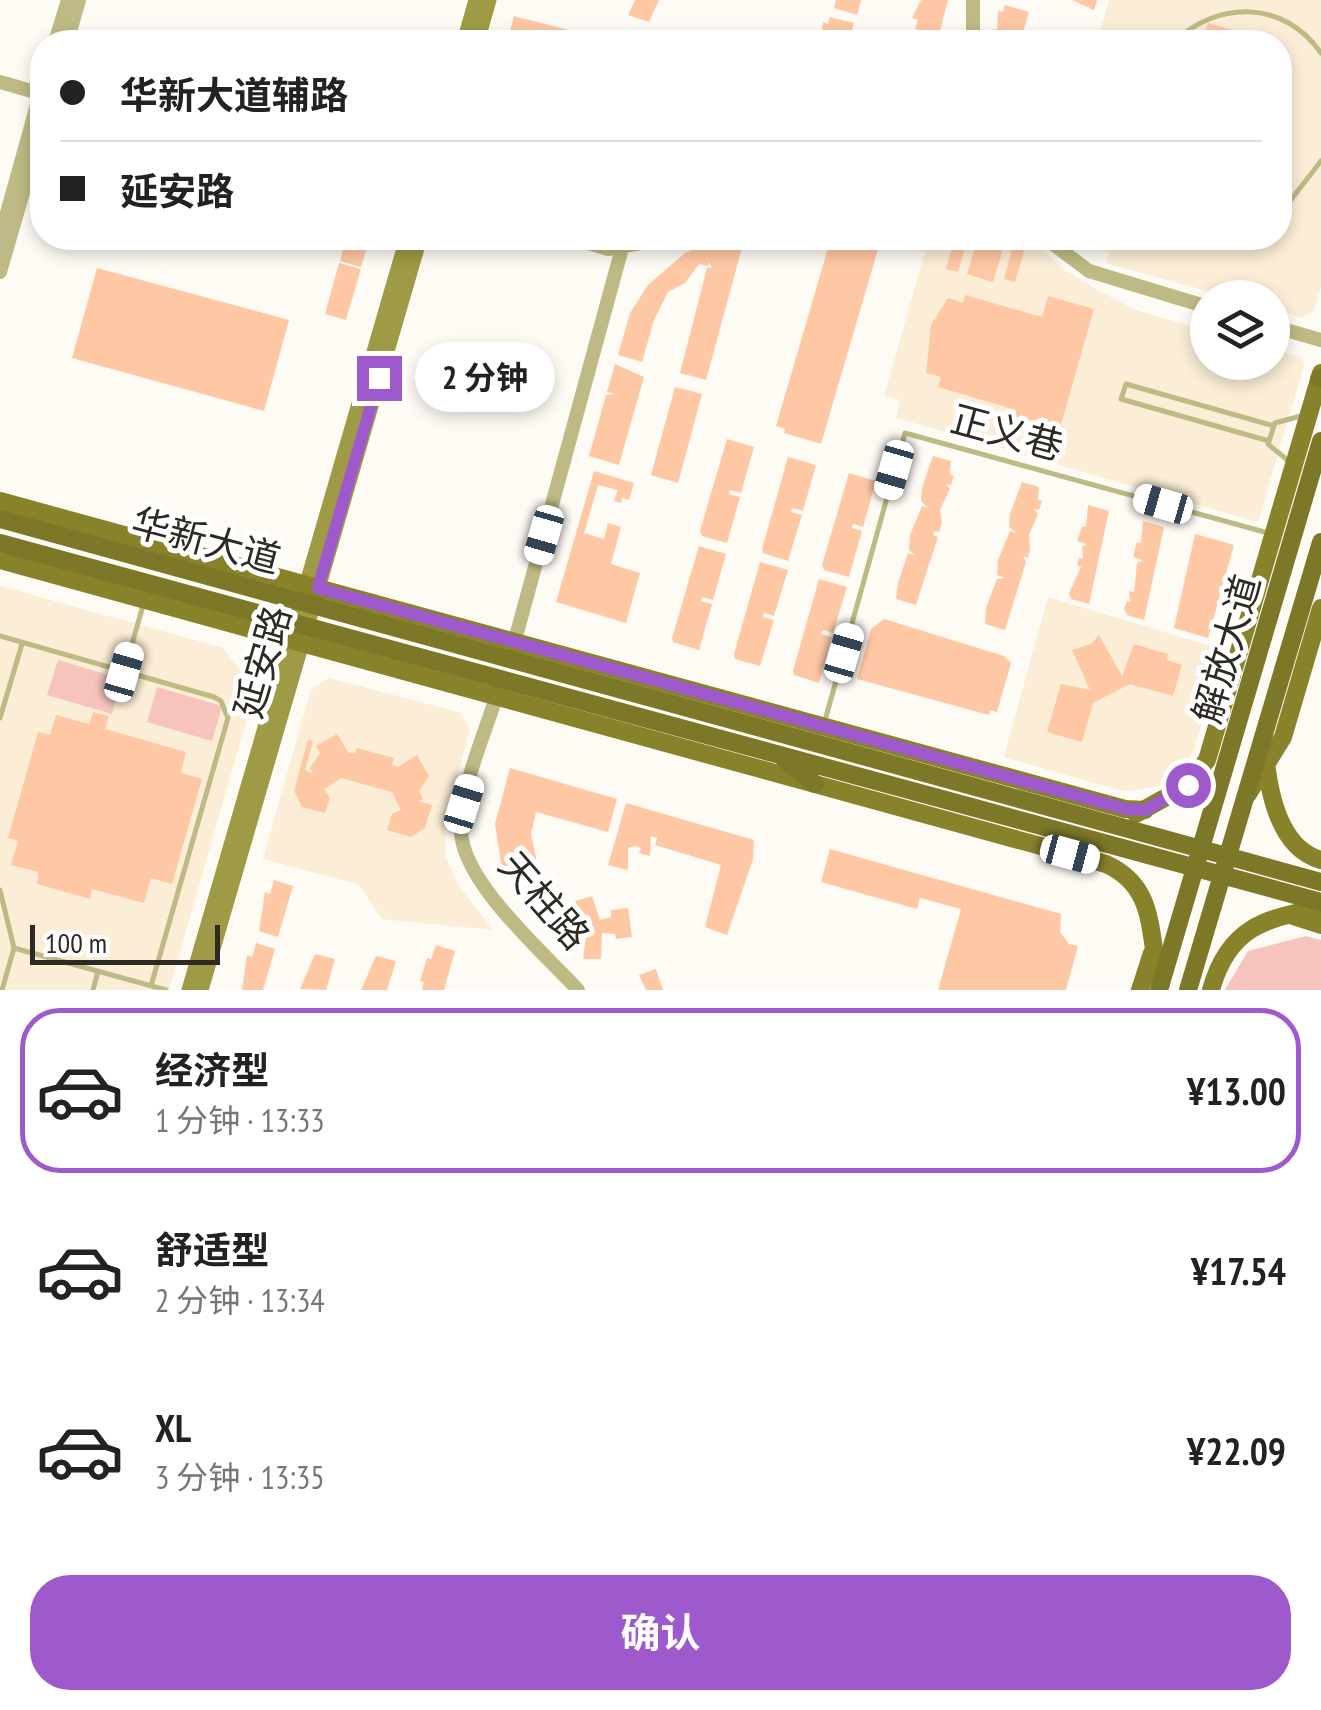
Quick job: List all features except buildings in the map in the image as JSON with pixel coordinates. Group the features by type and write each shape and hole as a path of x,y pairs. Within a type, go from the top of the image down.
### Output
{"highway":[{"name":"解放大道","path":"1160,987 1321,441"},
{"name":"华新大道","path":"0,519 310,594 914,759 1112,822 1321,882"},
{"name":"解放大道","path":"1188,990 1321,542"},
{"name":"华新大道","path":"0,543 299,632 500,687 776,752 1321,905"},
{"path":"776,752 816,784"}],"main road":[{"path":"467,30 476,0"},
{"path":"480,30 489,0"},
{"name":"延安路","path":"201,990 404,250"},
{"name":"延安路","path":"310,594 416,250"},
{"path":"1112,822 1146,810 1188,785 1208,760 1320,376"},
{"path":"0,502 310,594"},
{"path":"0,560 145,600 299,632"},
{"path":"1245,798 1283,737 1321,608"},
{"name":"延安路","path":"189,990 299,632"},
{"path":"513,650 823,726 914,759 1126,809 1146,810"},
{"path":"500,687 816,784 1106,864 1138,886 1153,928 1152,953 1160,987"},
{"path":"1266,729 1266,768 1276,812 1290,838 1315,858"},
{"path":"1211,990 1224,957 1241,936 1263,920 1321,905"},
{"path":"1285,914 1321,924"},
{"path":"1140,990 1152,953 1175,934"}],"street":[{"path":"59,30 68,0"},
{"path":"71,30 80,0"},
{"path":"972,0 973,30"},
{"path":"0,72 30,85"},
{"path":"0,82 30,88"},
{"path":"0,238 30,132"},
{"path":"0,272 30,168"},
{"path":"513,650 622,250"},
{"path":"1061,250 1088,271 1190,302"},
{"path":"1290,331 1321,340"},
{"name":"天柱路","path":"500,687 464,804 462,848 484,886 578,990"}],"lane":[{"path":"1267,4 1292,15 1321,53"},
{"path":"1183,30 1218,5"},
{"path":"1292,198 1321,161"},
{"path":"1294,466 1269,441 1122,399 1126,384 1274,426 1309,414"},
{"path":"1269,441 1274,426"},
{"name":"正义巷","path":"823,726 905,433 1273,535"},
{"path":"124,672 145,600"},
{"path":"0,636 221,701 228,718 151,986"},
{"path":"0,718 22,642"},
{"path":"0,890 14,948 2,990"},
{"path":"14,948 166,990"},
{"path":"93,990 98,972"}],"shaded area":[{"path":"1109,0 1321,0 1321,287 1314,310 1302,318 1290,314 1290,280 1190,280 1190,286 1106,263 1110,250 1292,250 1292,30 1100,30"},
{"path":"926,250 1042,250 1065,270 1133,309 1190,326 1190,380 1290,380 1290,354 1301,357 1304,365 1258,522 896,418 900,400 884,396"},
{"path":"0,586 223,648 239,668 248,715 169,990 0,990"},
{"path":"1048,597 1224,650 1194,749 1185,765 1156,787 1122,791 1004,757"},
{"path":"58,660 122,679 112,714 47,695"},
{"path":"328,678 459,712 470,729 446,819 445,856 459,886 493,930 382,919 358,884 263,859 311,690"},
{"path":"157,687 222,706 212,741 147,722"},
{"path":"1306,936 1321,940 1321,990 1225,990 1248,951"}],"route":[{"path":"379,378 318,588 1126,809 1146,810 1188,785"}]}
